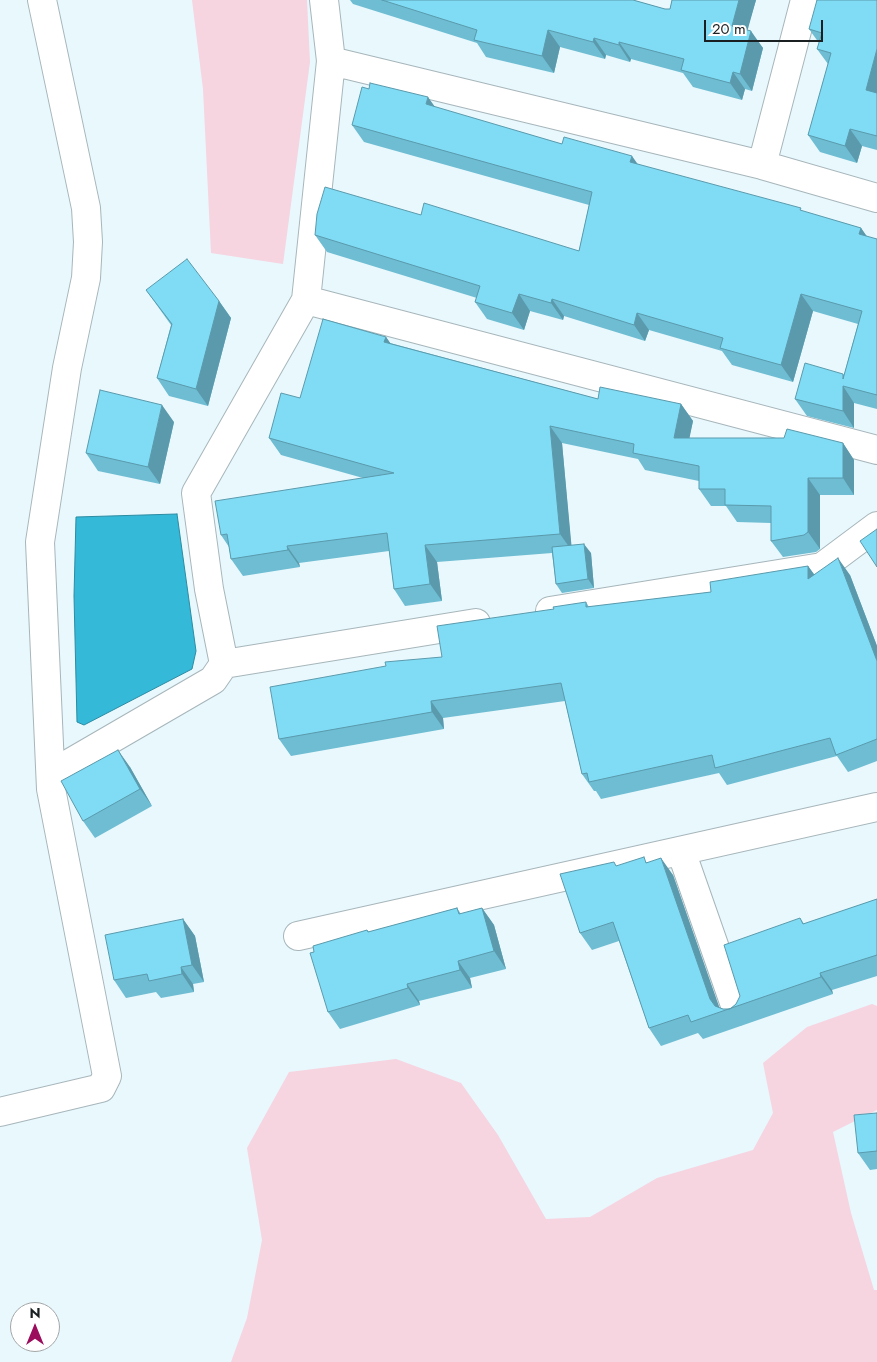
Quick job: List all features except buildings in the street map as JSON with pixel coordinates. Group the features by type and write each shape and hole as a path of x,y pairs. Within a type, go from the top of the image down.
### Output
{"street":[{"path":"0,1112 101,1088 108,1076 51,789 50,774 40,542 66,368 86,278 88,242 86,208 42,0"},
{"path":"224,664 209,589 196,493 306,300 331,61 324,0"},
{"path":"762,165 805,0"},
{"path":"331,61 762,165 877,198"},
{"path":"306,300 877,450"},
{"path":"528,615 822,567 877,526"},
{"path":"50,774 212,680 224,664 498,620"},
{"path":"298,936 877,807"},
{"path":"681,851 737,1011"}],"shaded area":[{"path":"192,0 307,0 310,62 283,264 211,253 203,89"},
{"path":"872,1004 877,1006 877,1110 833,1132 851,1213 874,1290 877,1290 877,1362 231,1362 247,1318 262,1240 247,1148 289,1072 396,1059 461,1083 498,1135 546,1219 590,1217 657,1178 753,1150 773,1113 763,1063 807,1027"}],"water":[{"path":"177,514 196,651 192,669 84,725 77,722 74,596 76,517"}]}
